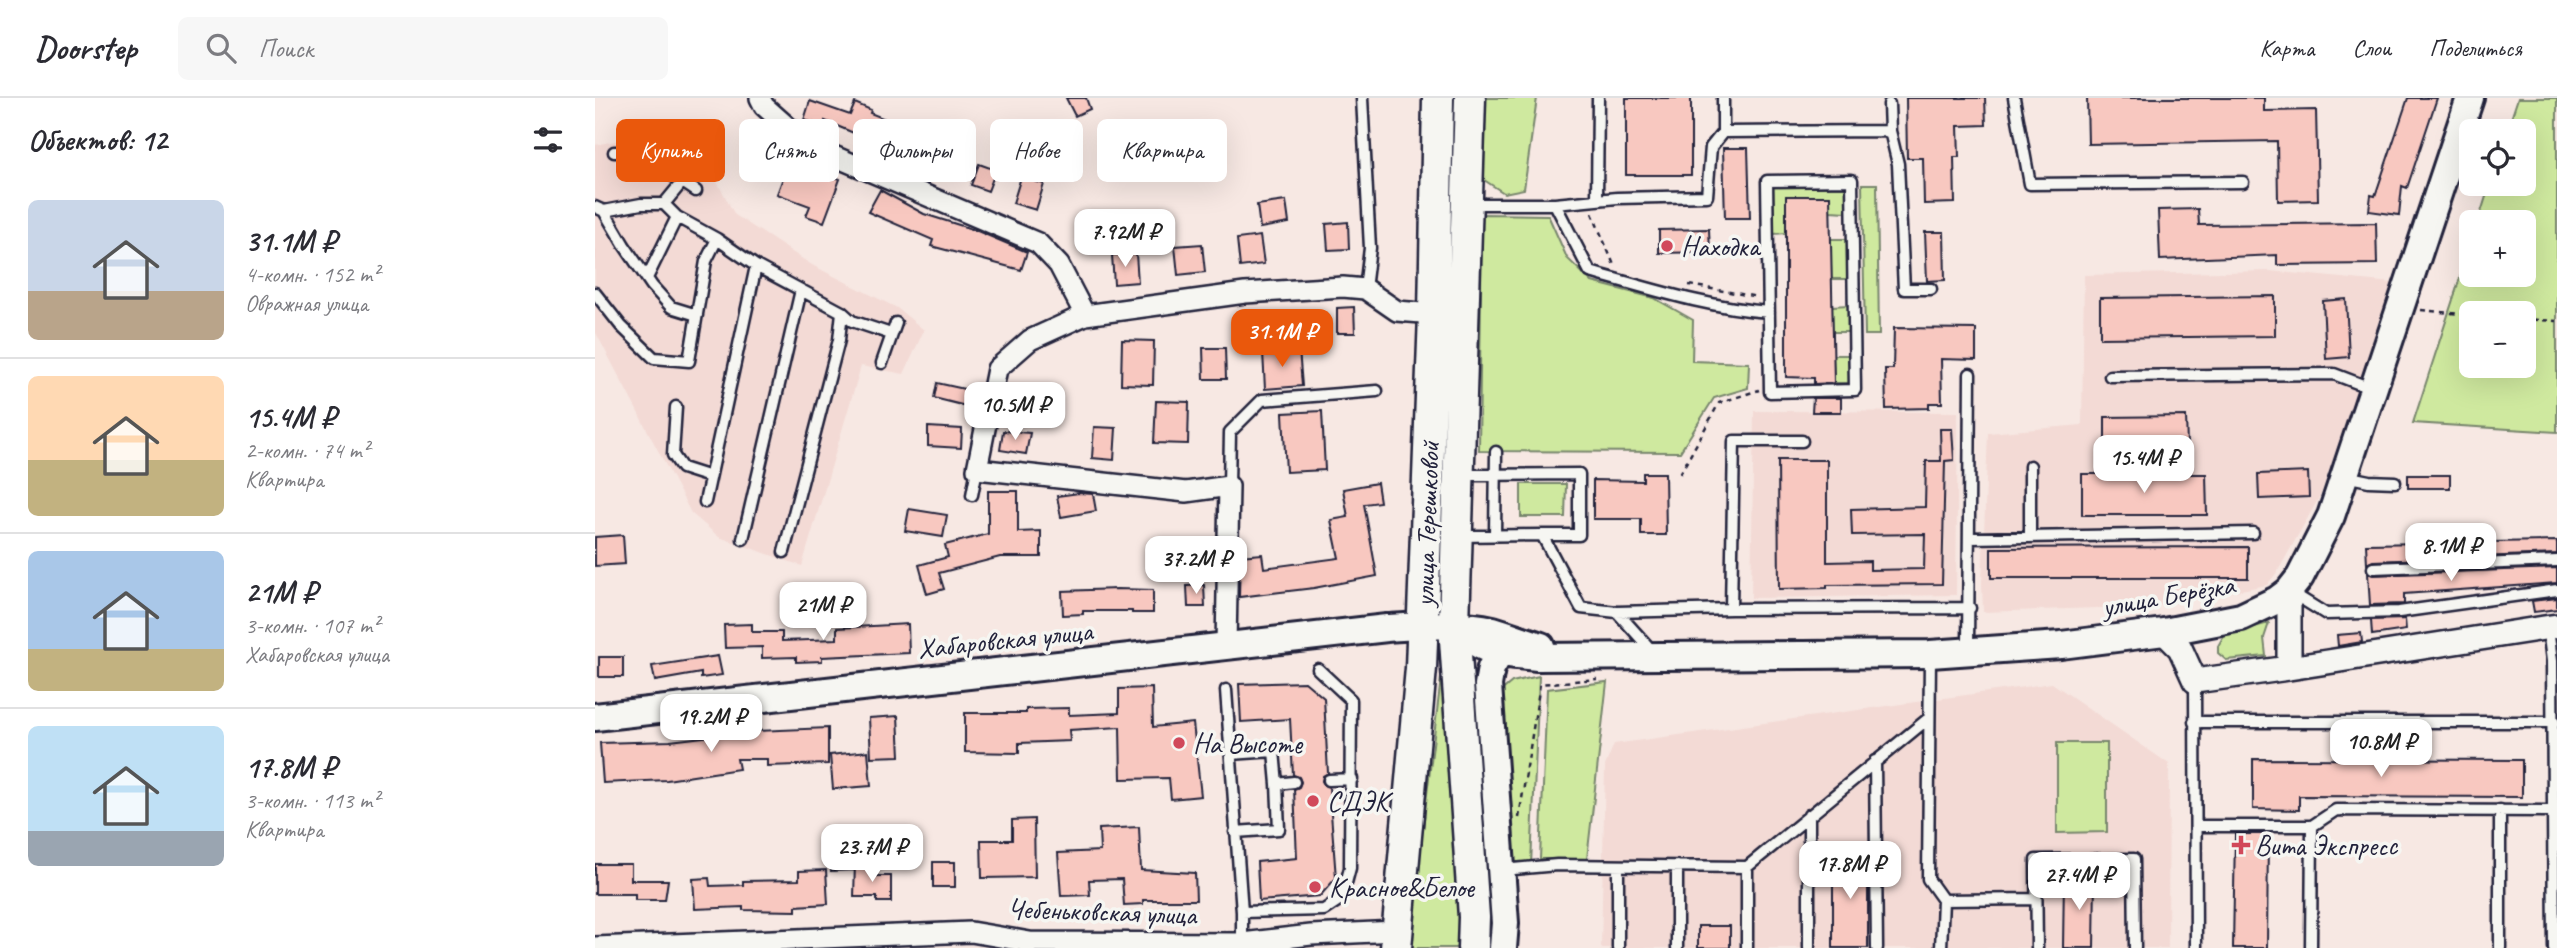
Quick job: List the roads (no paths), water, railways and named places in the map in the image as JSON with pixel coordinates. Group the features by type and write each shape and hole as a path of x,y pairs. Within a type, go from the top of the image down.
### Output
{"main road":[{"name":"улица Терешковой","path":"1396,939 1421,668 1434,314 1438,98"},
{"name":"улица Терешковой","path":"1470,98 1454,625 1474,917 1473,948"},
{"name":"улица Берёзка","path":"1454,625 1469,640 1485,649 1537,657 1930,654 2061,645 2164,632 2241,617 2262,609 2289,591 2300,577 2331,516 2470,98"},
{"name":"улица Берёзка","path":"1422,626 1454,625 1493,631 1568,657"},
{"name":"Хабаровская улица","path":"595,717 1226,645 1422,626"},
{"path":"1500,653 1491,668 1488,685 1502,870 1505,923 1503,948"}],"street":[{"path":"760,98 764,106 808,145 1038,243 1059,265 1085,315"},
{"path":"1226,645 1229,486 1186,492 977,469 997,369 1030,340 1085,315 1245,293 1343,287 1365,289 1397,311 1434,314"},
{"path":"2289,591 2289,668"},
{"path":"2164,632 2180,648 2195,681 2552,627"},
{"name":"Чебеньковская улица","path":"595,947 971,932 1030,943 1242,945 1396,939"}],"lane":[{"path":"1362,98 1370,248 1365,289"},
{"path":"1592,201 1598,98"},
{"path":"1467,204 1555,204 1707,196 1711,146 1723,132 1723,98"},
{"path":"2014,98 2030,184 2243,182"},
{"path":"1889,104 1890,131 1899,164 1903,289 1931,289"},
{"path":"1723,132 1890,131"},
{"path":"1852,180 1856,390 1770,392 1769,312 1767,181 1852,180"},
{"path":"663,204 682,182"},
{"path":"684,182 696,191"},
{"path":"697,315 671,307 647,278 599,209 663,204 677,217 717,239 756,266 842,312 852,321 891,334"},
{"path":"1555,204 1590,272 1667,293 1769,312"},
{"path":"647,278 677,217"},
{"path":"595,293 621,326 654,358 689,361 706,261 717,239"},
{"path":"705,502 756,266"},
{"path":"743,539 801,290"},
{"path":"783,551 839,340 842,312"},
{"path":"883,363 896,323"},
{"path":"1968,652 1970,374"},
{"path":"2110,376 2334,374 2373,390"},
{"path":"1229,486 1230,432 1262,400 1377,391"},
{"path":"676,407 673,455 682,468 710,477"},
{"path":"1731,609 1734,441 1802,441"},
{"path":"1495,536 1496,452"},
{"path":"2030,466 2030,537"},
{"path":"972,495 977,469"},
{"path":"1456,536 1579,535 1579,474 1458,474"},
{"path":"2344,476 2395,482"},
{"path":"1970,538 2253,533"},
{"path":"1542,535 1581,608 1617,612 1970,608"},
{"path":"2373,568 2557,561"},
{"path":"2289,591 2326,614 2399,612 2557,590"},
{"path":"1617,612 1657,656"},
{"path":"2552,627 2555,660 2554,948"},
{"path":"1930,654 1928,879 1943,900 1941,948"},
{"path":"1242,912 1324,910 1342,898 1350,868 1351,701 1318,669"},
{"path":"2195,681 2196,948"},
{"path":"1226,690 1242,945"},
{"path":"1502,870 1557,865 1747,867 1929,718"},
{"path":"2194,722 2554,722"},
{"path":"1231,754 1274,751 1277,784 1279,829 1235,832"},
{"path":"1875,761 1877,948"},
{"path":"1329,780 1352,779"},
{"path":"1277,784 1294,782"},
{"path":"2196,825 2312,825 2336,810 2554,811"},
{"path":"2500,810 2500,948"},
{"path":"1809,815 1809,948"},
{"path":"2311,948 2312,825"},
{"path":"2037,948 2036,860 2134,859 2135,948"},
{"path":"1618,866 1618,948"},
{"path":"1677,866 1677,948"},
{"path":"1747,867 1747,948"},
{"path":"1943,900 2036,899"}],"place":[{"name":"Находка","path":"1667,246"},
{"name":"На Высоте","path":"1179,743"},
{"name":"СДЭК","path":"1313,801"},
{"name":"Вита Экспресс","path":"2241,845"},
{"name":"Красное&Белое","path":"1315,887"}]}
